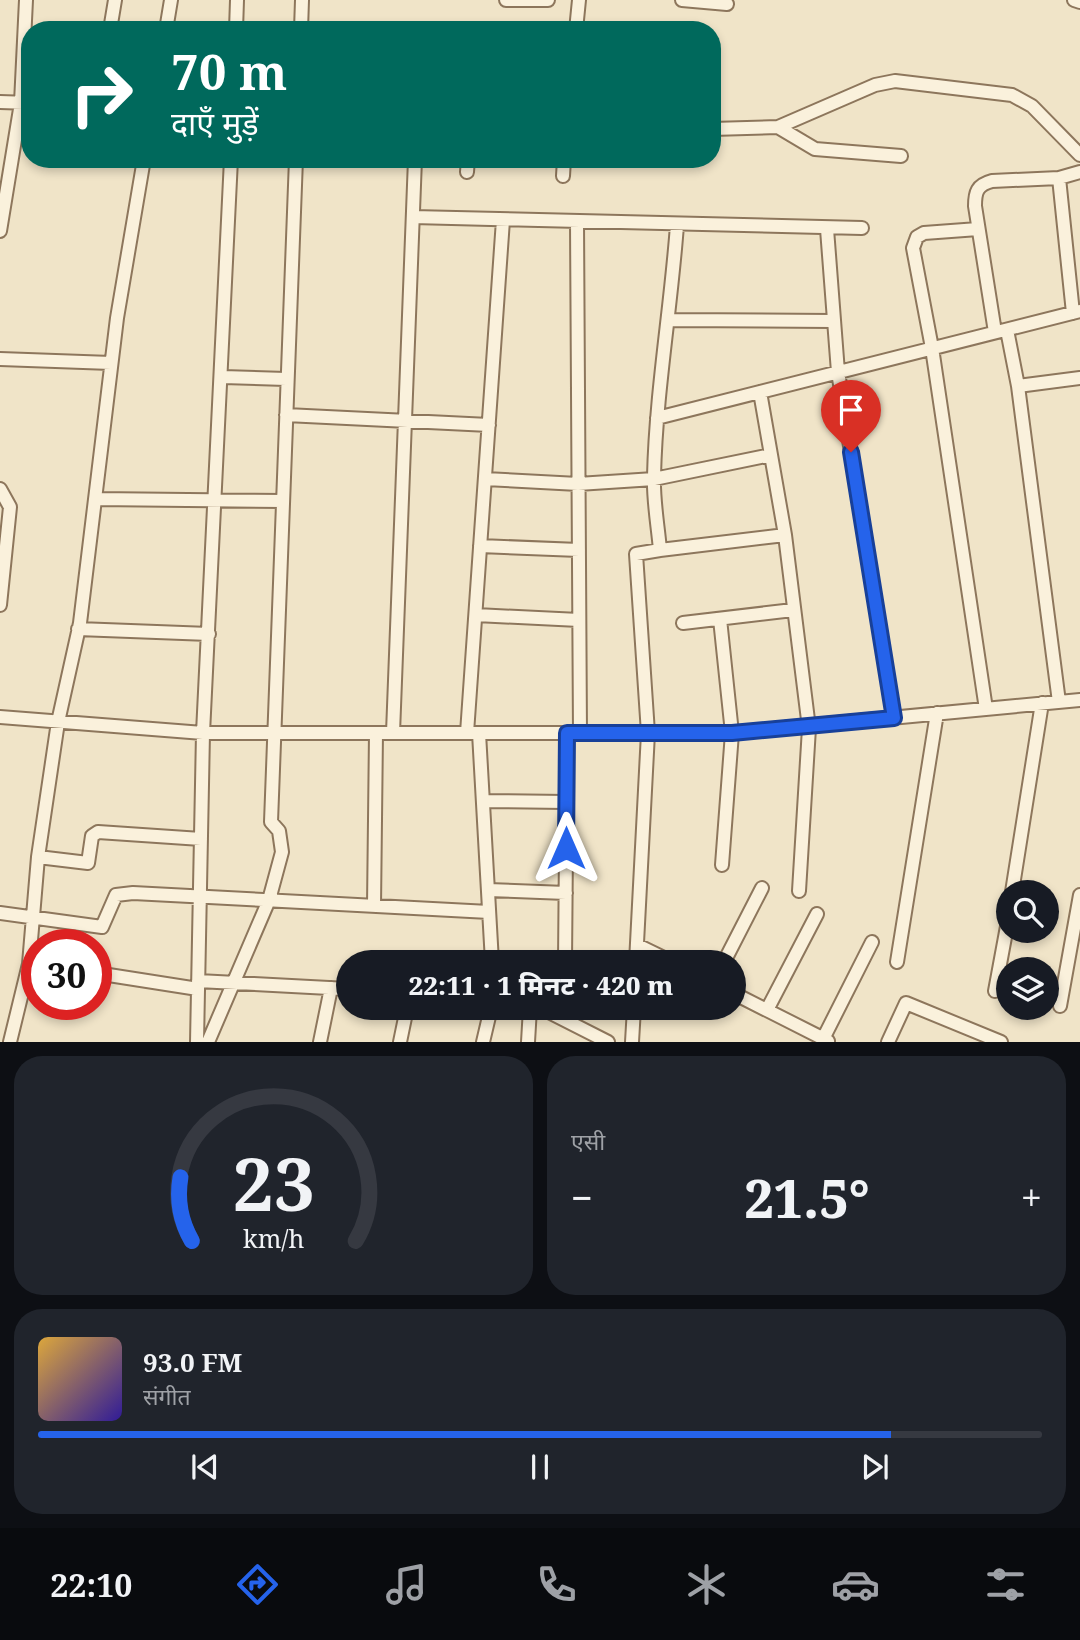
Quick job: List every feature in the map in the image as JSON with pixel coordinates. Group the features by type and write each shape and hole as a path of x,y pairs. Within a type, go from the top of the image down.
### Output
{"street":[{"path":"26,0 26,21"},
{"path":"112,21 116,0"},
{"path":"168,21 172,0"},
{"path":"236,21 237,0"},
{"path":"301,21 302,0"},
{"path":"506,0 548,0"},
{"path":"577,21 579,0"},
{"path":"682,0 727,4"},
{"path":"1074,0 1080,2"},
{"path":"721,129 778,127 875,85 895,81 923,83 1012,95 1043,115 1080,155"},
{"path":"0,102 21,103"},
{"path":"0,231 21,123"},
{"path":"778,127 815,149 901,156"},
{"path":"33,929 38,857 58,722 78,629 111,363 143,168"},
{"path":"197,1041 203,733 223,377 231,168"},
{"path":"208,1041 269,900 282,852 279,831 271,822 296,168"},
{"path":"393,733 415,168"},
{"path":"563,168 563,176"},
{"path":"1059,702 1018,386 1001,331 978,229 975,195 982,184 1059,178 1080,172"},
{"path":"657,418 1076,312 1059,178"},
{"path":"413,218 862,228"},
{"path":"491,950 484,801 473,733 480,546 503,220"},
{"path":"565,950 566,803 579,620 577,222"},
{"path":"660,550 654,479 657,418 670,320 677,225"},
{"path":"827,229 838,372 894,718"},
{"path":"978,229 924,233 914,242 986,709"},
{"path":"670,320 833,321"},
{"path":"0,359 111,363"},
{"path":"223,377 286,379"},
{"path":"1018,386 1080,378"},
{"path":"760,392 785,536 809,728 799,891"},
{"path":"286,415 489,425"},
{"path":"485,479 578,484 654,479 771,455"},
{"path":"0,489 10,506 0,605"},
{"path":"96,499 283,501"},
{"path":"637,950 648,733 636,554 785,536"},
{"path":"480,546 579,550"},
{"path":"682,623 793,610"},
{"path":"476,615 579,620"},
{"path":"720,620 732,733 722,865"},
{"path":"78,629 209,634"},
{"path":"0,717 203,733 732,733 809,728 1080,700"},
{"path":"1014,880 1042,703"},
{"path":"897,962 937,713"},
{"path":"374,905 376,733"},
{"path":"484,801 566,803"},
{"path":"38,857 88,863 92,836 98,832 201,839"},
{"path":"730,950 762,888"},
{"path":"488,890 566,893"},
{"path":"0,914 102,927 116,895 200,896 489,912"},
{"path":"1060,1006 1080,895"},
{"path":"767,1010 817,914"},
{"path":"746,1000 826,1040 872,942"},
{"path":"995,991 1004,943"},
{"path":"637,945 647,950"},
{"path":"112,975 198,985 235,983 336,988"},
{"path":"320,1041 331,988"},
{"path":"888,1041 906,1003 997,1041"},
{"path":"10,1041 21,1005"},
{"path":"400,1041 404,1020"},
{"path":"483,1041 488,1020"},
{"path":"528,1041 529,1020"},
{"path":"575,1020 608,1041"},
{"path":"632,1041 633,1020"}],"route":[{"path":"566,848 567,733 732,733 809,728 894,718 851,452"}]}
